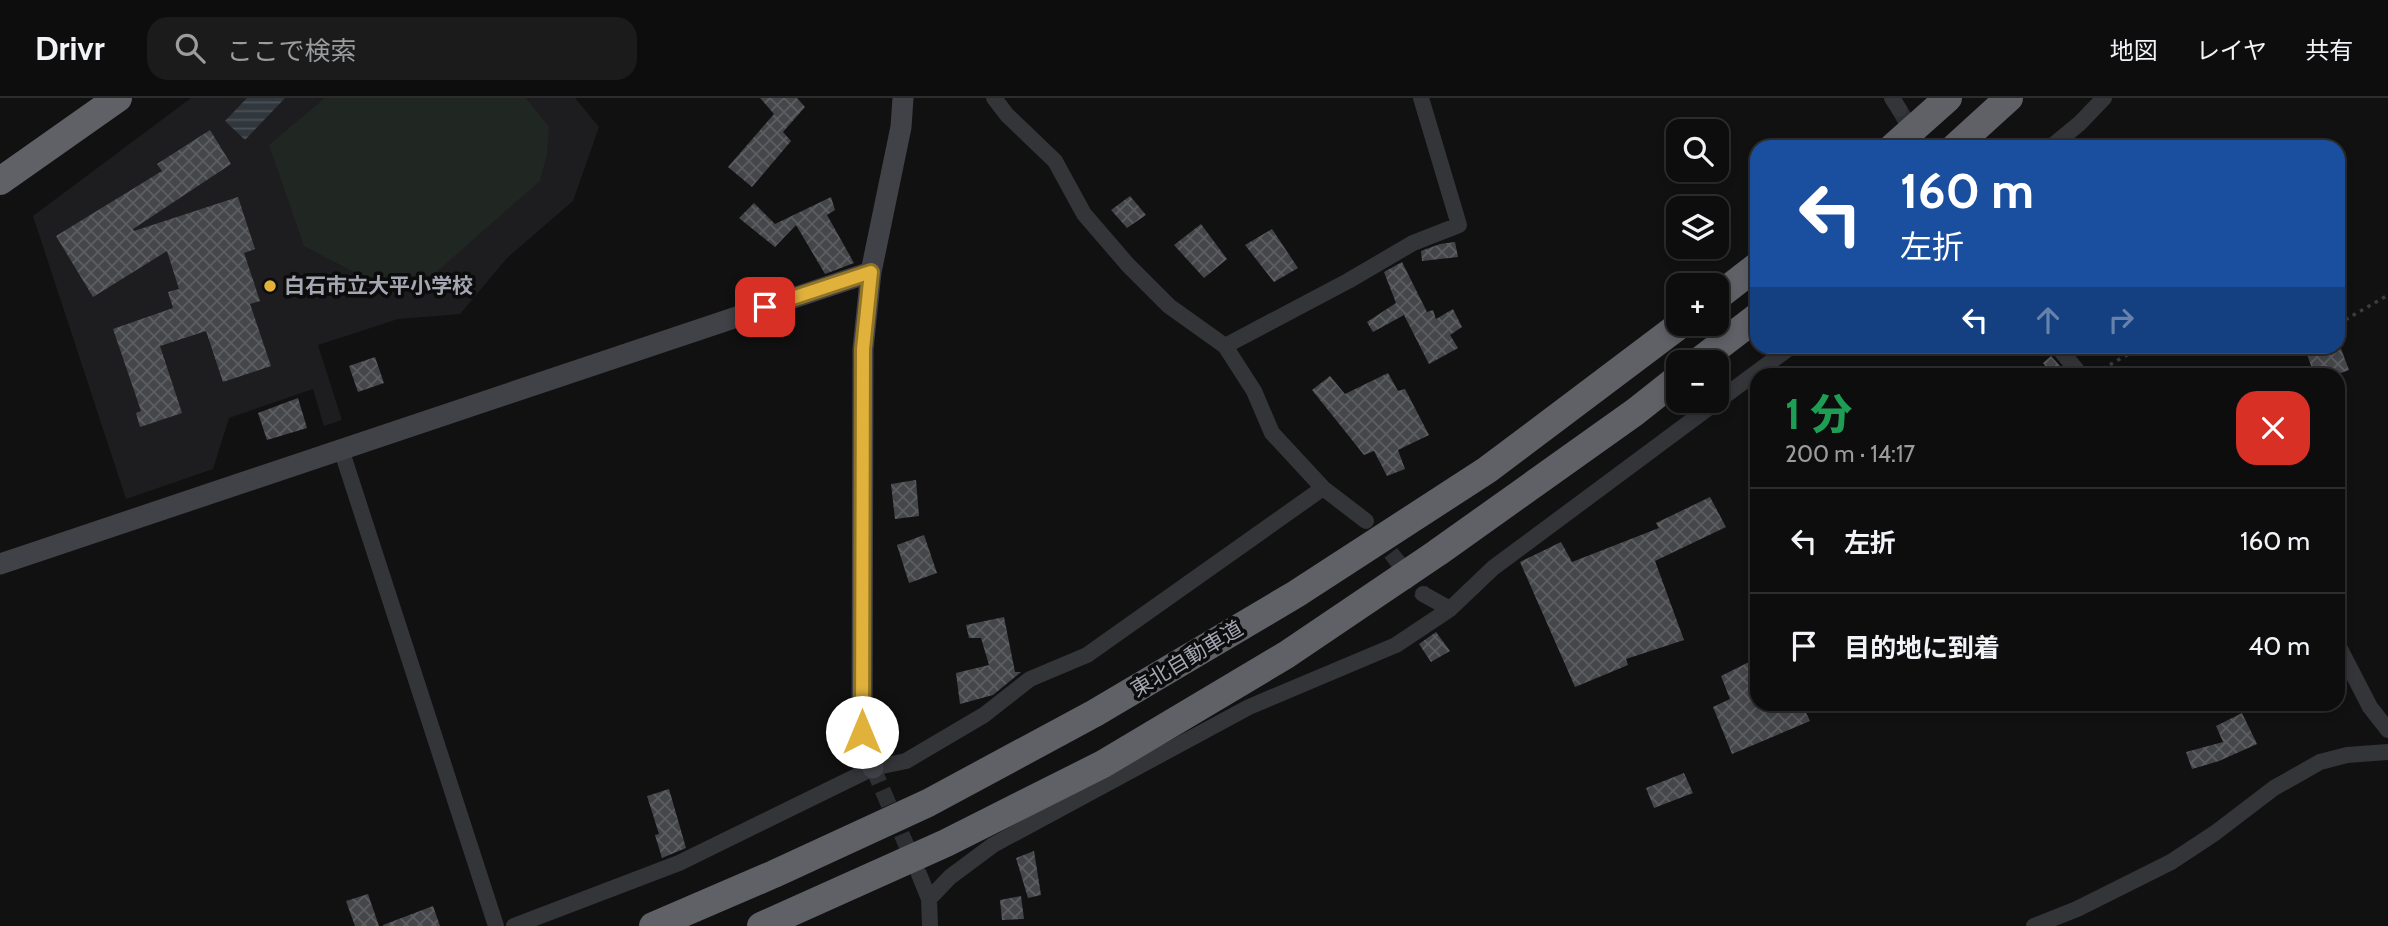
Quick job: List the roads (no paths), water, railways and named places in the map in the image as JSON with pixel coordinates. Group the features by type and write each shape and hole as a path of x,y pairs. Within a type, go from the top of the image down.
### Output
{"highway":[{"path":"0,181 118,98"},
{"path":"1901,140 1948,98"},
{"path":"1963,140 2009,98"},
{"path":"1729,288 1750,271"},
{"path":"1714,350 1750,322"},
{"name":"東北自動車道","path":"653,926 928,803 1096,713 1296,594 1487,470 1666,335"},
{"path":"761,926 946,843 1103,764 1263,669 1437,552 1666,387"}],"street":[{"path":"873,768 862,732 863,349 871,272 901,127 903,98"},
{"path":"994,98 1007,115 1055,161 1084,214 1128,265 1169,306 1225,346 1254,391 1272,433 1323,488 1366,521"},
{"path":"1225,346 1413,243 1459,225 1421,98"},
{"path":"2059,140 2104,98"},
{"path":"0,564 871,272"},
{"path":"1762,368 1781,354"},
{"path":"2064,354 2075,368"},
{"path":"929,900 950,877 993,845 1249,708 1396,645 1450,610 1493,568 1750,377"},
{"path":"341,449 496,926"},
{"path":"514,926 679,863 873,768 906,761 984,715 1030,679 1087,655 1323,488"},
{"path":"1423,594 1450,610"},
{"path":"2345,659 2370,707 2388,730"},
{"path":"2034,926 2077,909 2171,862 2215,833 2274,788 2320,762 2347,755 2388,751"},
{"path":"919,874 929,900 930,926"}],"tunnel":[{"path":"1899,109 1917,140"},
{"path":"1376,534 1423,594"},
{"path":"873,768 915,865"}],"place":[{"name":"白石市立大平小学校","path":"270,286"}]}
